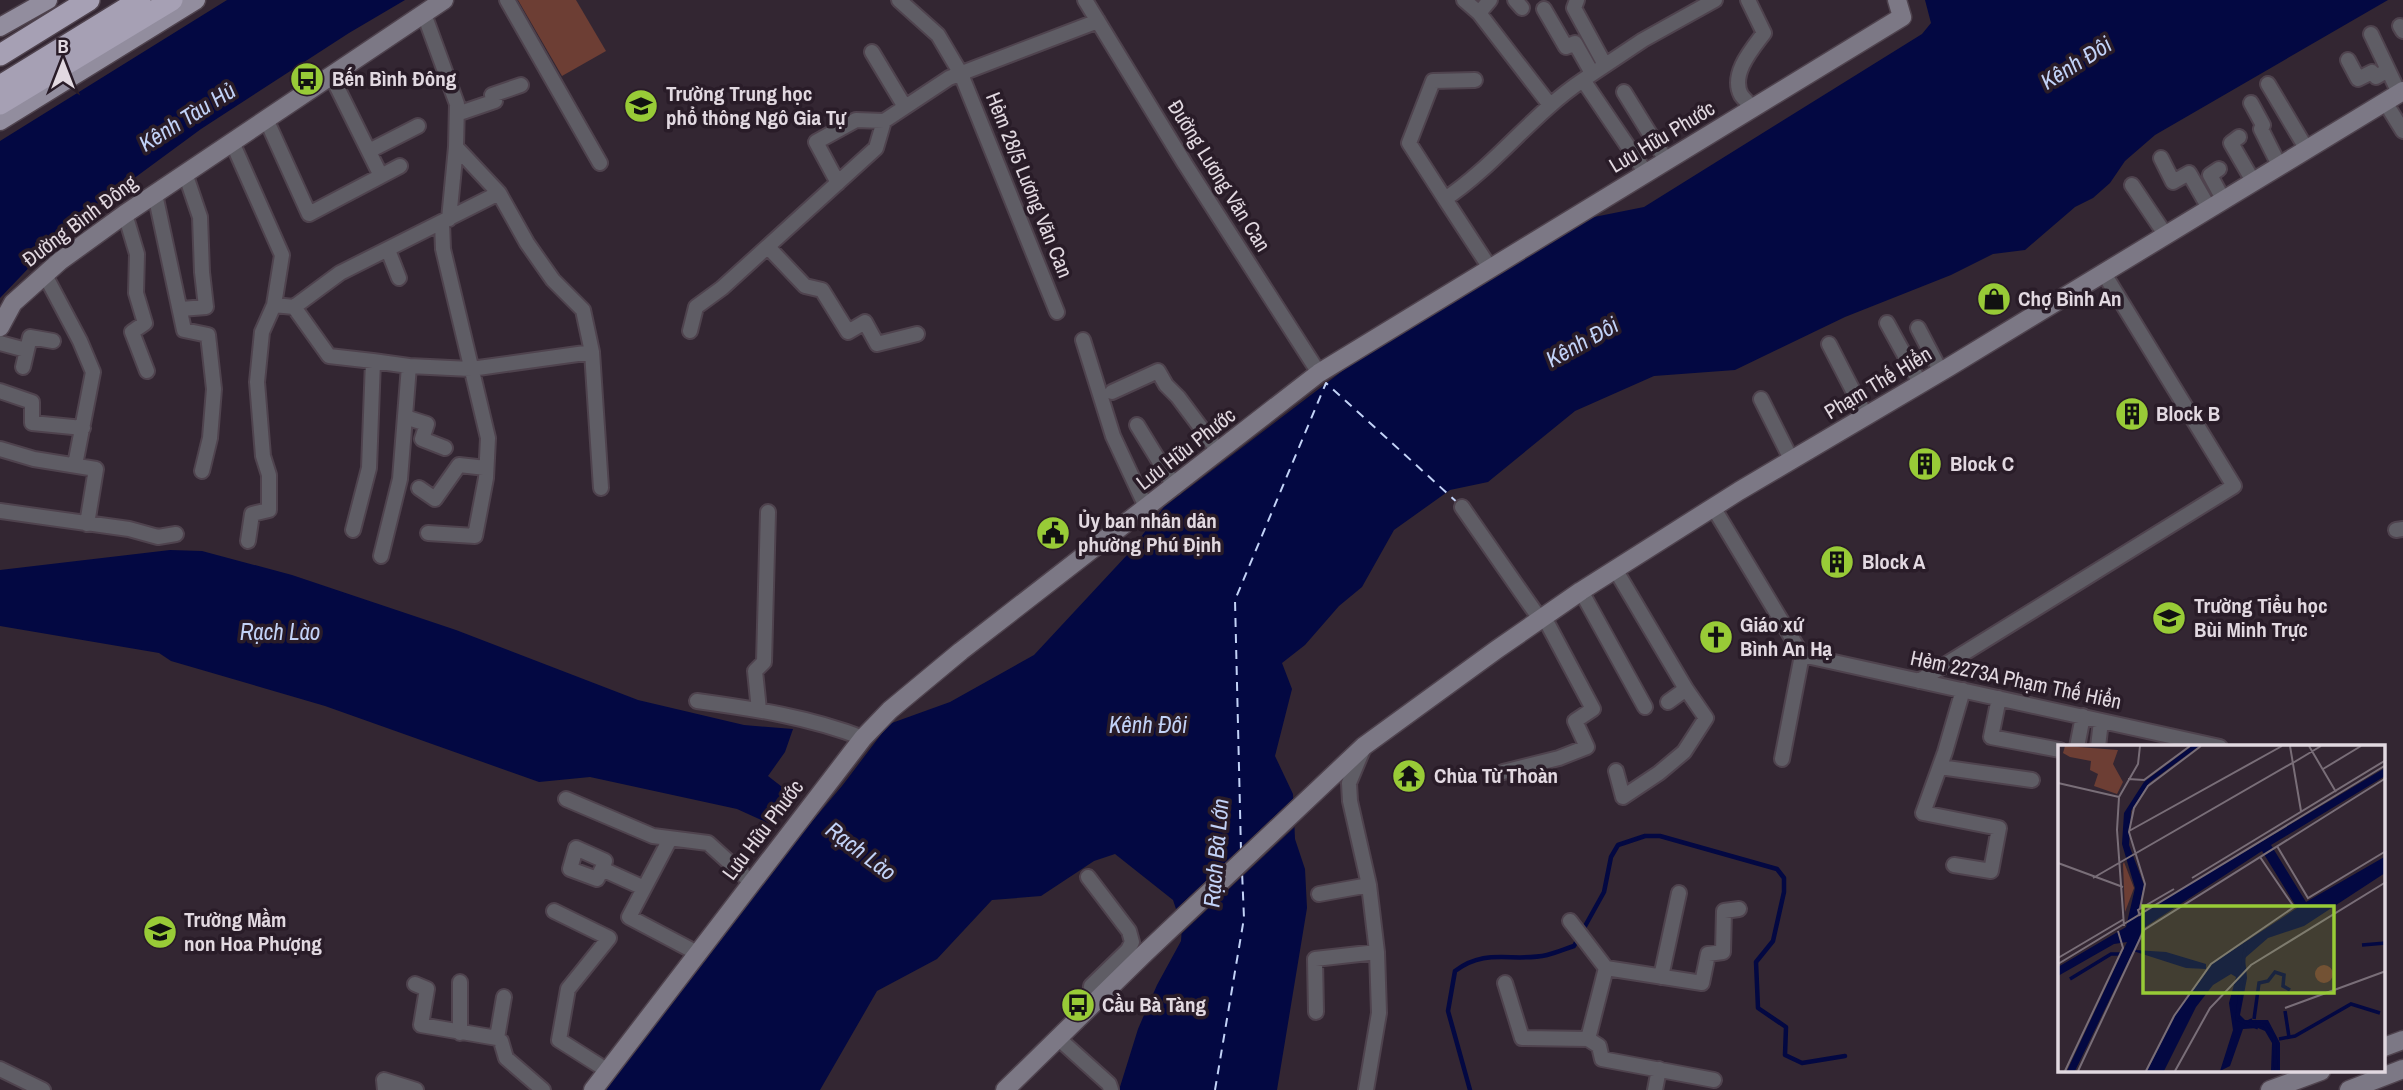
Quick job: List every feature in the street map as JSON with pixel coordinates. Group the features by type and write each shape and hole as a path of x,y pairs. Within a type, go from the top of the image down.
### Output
{"highway":[{"path":"0,55 89,0"},
{"path":"0,86 140,0"},
{"path":"0,104 172,0"}],"main road":[{"path":"0,27 48,0"},
{"path":"0,121 196,0"}],"street":[{"name":"Đường Bình Đông","path":"0,327 13,303 125,214 444,0"},
{"path":"507,0 600,163"},
{"name":"Hẻm 28/5 Lương Văn Can","path":"900,0 938,35 961,74 1058,312"},
{"name":"Đường Lương Văn Can","path":"1085,0 1185,164 1319,373"},
{"path":"1464,0 1479,13 1550,105"},
{"path":"1479,13 1490,0"},
{"path":"1577,0 1574,8 1593,73"},
{"path":"1445,199 1471,181 1550,105 1593,73 1643,40 1715,0"},
{"path":"1748,0 1764,33 1748,55 1739,74 1740,93 1753,108"},
{"name":"Lưu Hữu Phước","path":"593,1090 863,738 890,710 961,651 1319,373 1753,108 1900,8"},
{"path":"1544,9 1566,47 1575,43 1646,173"},
{"path":"424,13 453,93 457,114 456,147 443,249 488,438 475,536 428,533"},
{"path":"838,183 816,142 856,120 884,121 949,78 1098,21"},
{"path":"2371,34 2396,95 2403,131"},
{"path":"872,52 905,107"},
{"path":"2348,60 2358,79 2372,72 2375,78 2388,71"},
{"path":"331,75 381,176"},
{"path":"1475,80 1433,81 1409,143 1490,268"},
{"path":"2268,84 2306,148"},
{"path":"457,114 495,101 492,95 521,85"},
{"path":"1624,92 1667,160"},
{"name":"Phạm Thế Hiển","path":"1364,746 1581,591 1713,507 1941,372 2396,95"},
{"path":"2251,103 2279,165"},
{"path":"265,119 309,214 400,166"},
{"path":"690,331 696,306 722,288 876,148 884,121"},
{"path":"369,151 418,126"},
{"path":"2239,137 2231,143 2253,181"},
{"path":"232,142 282,255 274,305 262,332 257,383 263,456 269,475 269,510 252,514 248,541"},
{"path":"456,147 499,193 527,243 553,280 583,310 592,352 601,488"},
{"path":"2161,158 2173,182 2189,173 2216,204"},
{"path":"2216,204 2210,174 2220,169"},
{"path":"181,309 206,307 201,217 186,173"},
{"path":"2132,185 2165,234"},
{"path":"274,305 294,307 340,273 499,193"},
{"path":"155,194 184,330 208,335 214,389 210,438 202,471"},
{"path":"125,214 137,254 136,293 145,323 132,332 147,371"},
{"path":"768,247 806,286 822,289 848,332 865,322 877,344 917,334"},
{"path":"388,250 399,278"},
{"path":"1919,681 2234,486 2103,272"},
{"path":"45,275 80,341 93,373 75,465"},
{"path":"294,307 329,356 409,366 471,369 592,352"},
{"path":"1887,323 1920,383"},
{"path":"1918,328 1941,372"},
{"path":"23,367 30,337 53,341"},
{"path":"1083,340 1113,436 1147,509"},
{"path":"0,343 26,351"},
{"path":"1829,344 1866,416"},
{"path":"352,530 369,468 373,361"},
{"path":"381,556 401,479 409,366"},
{"path":"1112,391 1158,371 1219,452"},
{"path":"0,391 32,401 32,423 83,428"},
{"path":"1761,399 1792,461"},
{"path":"405,417 427,424 422,439 445,447"},
{"path":"1137,425 1175,487"},
{"path":"0,449 34,459 96,469 87,523"},
{"path":"419,488 435,499 459,465 486,468"},
{"path":"1462,507 1542,618 1593,709 1575,721 1587,747 1559,758 1503,772"},
{"path":"1713,507 1802,655 1782,759"},
{"path":"0,511 129,529 158,537 176,534"},
{"path":"759,710 755,671 764,662 768,512"},
{"path":"1615,569 1706,718 1684,752 1623,797 1616,771"},
{"path":"1581,591 1644,707"},
{"name":"Hẻm 2273A Phạm Thế Hiển","path":"1802,655 2211,745"},
{"path":"1668,702 1686,689"},
{"path":"1954,865 1991,871 1998,828 1923,813 1940,768 1963,690"},
{"path":"1999,698 1991,737 2058,750"},
{"path":"697,701 827,724 863,738"},
{"path":"2077,745 2083,716"},
{"path":"2098,745 2101,720"},
{"path":"1005,1090 1126,971 1364,746"},
{"path":"1364,746 1349,783 1350,801 1369,885 1377,952 1379,1013 1366,1090"},
{"path":"1940,768 2032,780"},
{"path":"566,799 653,836 708,844 752,883"},
{"path":"670,839 629,917 699,954"},
{"path":"602,869 645,888"},
{"path":"1088,877 1129,931 1132,942 1128,950 1091,986 1089,1009"},
{"path":"1319,894 1369,885"},
{"path":"1661,976 1679,893"},
{"path":"1570,921 1606,968 1702,983 1708,954 1723,952 1724,911 1739,909"},
{"path":"554,911 609,939 568,989 559,1040 608,1071"},
{"path":"1317,1012 1315,959 1377,952"},
{"path":"1588,1039 1606,968"},
{"path":"460,982 460,1032"},
{"path":"1505,983 1522,1038 1588,1039 1599,1046 1602,1059 1714,1080"},
{"path":"415,984 427,989 421,1025 497,1038 501,1041 506,1058 543,1090"},
{"path":"497,1038 504,996"},
{"path":"1058,1038 1109,1084 1111,1090"},
{"path":"2386,1046 2403,1040"},
{"path":"0,1069 43,1090"},
{"path":"1655,1090 1659,1069"},
{"path":"2349,1090 2403,1069"},
{"path":"2270,1090 2318,1072"},
{"path":"384,1085 416,1090"}],"shaded area":[{"path":"518,0 576,0 606,51 562,76"}],"water":[{"name":"Kênh Tàu Hủ","path":"227,0 405,0 201,129 64,231 0,298 0,141"},
{"name":"Kênh Đôi","path":"1925,0 2388,0 2155,135 2125,161 2110,183 2093,198 2075,207 2025,250 1993,254 1951,275 1845,317 1735,370 1654,376 1575,411 1488,482 1450,490 1394,530 1362,587 1339,606 1305,645 1282,663 1292,689 1275,756 1293,794 1295,839 1305,869 1307,908 1277,1090 1119,1090 1138,1029 1157,985 1181,941 1182,927 1173,900 1115,854 1094,861 1041,896 992,900 937,959 877,991 820,1090 606,1090 755,889 842,786 889,724 950,702 1034,655 1127,555 1164,507 1362,356 1579,220 1644,207 1922,34 1931,23"},
{"name":"Rạch Lào","path":"170,550 202,551 292,575 456,630 638,700 744,725 793,729 785,752 768,776 795,797 772,825 737,809 590,777 539,782 325,706 171,661 159,653 0,626 0,570"}],"pier":[{"path":"1297,795 1298,824 1178,937 1179,927 1173,912"}],"waterway":[{"path":"1470,1090 1448,1011 1455,971 1478,959 1534,957 1574,946 1604,892 1611,857 1618,845 1645,836 1660,836 1777,869 1784,878 1784,892 1773,941 1756,962 1758,1008 1786,1027 1785,1055 1802,1063 1845,1056"}],"ferry route":[{"path":"1241,851 1235,600 1326,383 1459,504"},
{"path":"1215,1090 1244,918 1242,871"}],"place":[{"name":"Bến Bình Đông","path":"307,79"},
{"name":"Trường Trung học phổ thông Ngô Gia Tự","path":"641,106"},
{"name":"Chợ Bình An","path":"1994,299"},
{"name":"Block B","path":"2132,414"},
{"name":"Block C","path":"1925,464"},
{"name":"Ủy ban nhân dân phường Phú Định","path":"1053,533"},
{"name":"Block A","path":"1837,562"},
{"name":"Trường Tiểu học Bùi Minh Trực","path":"2169,618"},
{"name":"Giáo xứ Bình An Hạ","path":"1716,637"},
{"name":"Chùa Từ Thoàn","path":"1409,776"},
{"name":"Trường Mầm non Hoa Phượng","path":"160,932"},
{"name":"Cầu Bà Tàng","path":"1078,1005"}],"water label":[{"name":"Rạch Bà Lớn","path":"1216,853"}]}
